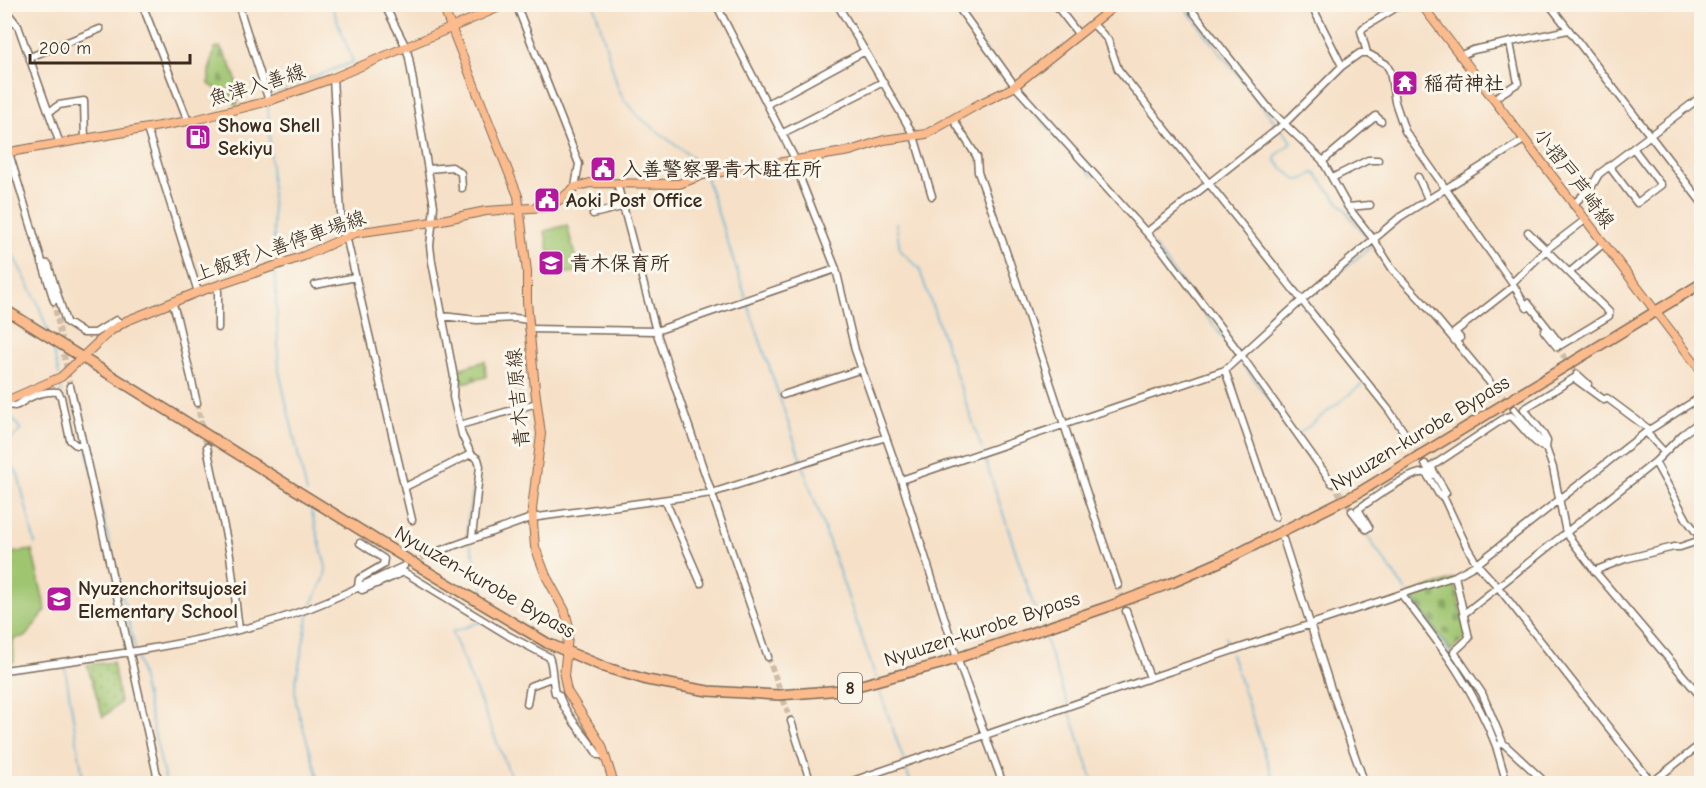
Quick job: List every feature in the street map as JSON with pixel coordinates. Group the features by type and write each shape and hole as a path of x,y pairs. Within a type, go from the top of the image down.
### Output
{"highway":[{"name":"Nyuuzen-kurobe Bypass","path":"4,309 500,616 566,651 604,667 647,680 746,695 842,690 874,682 957,658 1174,582 1300,524 1358,494 1701,283"}],"main road":[{"name":"青木吉原線","path":"442,4 514,186 520,208 528,279 529,329 542,434 531,518 540,561 565,611 569,627 564,676 567,691 594,730 614,783"},
{"name":"魚津入善線","path":"7,153 188,121 270,101 333,78 507,4"},
{"name":"上飯野入善停車場線","path":"4,402 61,377 122,324 198,292 304,256 346,236 486,211 546,207 561,199 575,187 590,183 678,184 703,175 796,161 856,149 884,140 926,134 1015,86 1118,4"},
{"name":"小摺戸芦崎線","path":"1420,4 1701,372"}],"street":[{"path":"142,4 188,121"},
{"path":"238,4 270,101"},
{"path":"384,4 406,47 434,206 430,246 454,377 453,397 462,435 480,466 472,537"},
{"path":"516,4 579,164 575,187"},
{"path":"716,4 796,161 802,183 836,269 862,369 901,480 957,658 1003,783"},
{"path":"837,4 914,136 932,196"},
{"path":"956,4 1015,86 1147,232 1180,272 1332,483"},
{"path":"1055,4 1079,35"},
{"path":"1187,4 1284,124 1323,161 1347,207 1374,240 1393,270 1422,301 1496,390"},
{"path":"1311,4 1342,66"},
{"path":"1367,53 1361,31 1363,28 1402,4"},
{"path":"1549,4 1701,203"},
{"path":"4,8 18,26 60,144"},
{"path":"1093,24 1108,40 1118,69 1388,409 1411,442"},
{"path":"30,57 100,29"},
{"path":"1459,56 1473,50 1568,30"},
{"path":"1493,99 1518,83 1510,43"},
{"path":"767,104 865,51"},
{"path":"1147,232 1284,124 1342,66 1360,53 1367,53 1386,64 1390,71 1395,102 1405,131 1513,284 1525,305 1557,347"},
{"path":"333,78 341,214 412,520"},
{"path":"783,133 883,82"},
{"path":"1574,205 1592,186 1599,174 1701,96"},
{"path":"49,112 59,105 84,101 85,140"},
{"path":"1323,161 1376,116 1381,121"},
{"path":"953,119 977,157 978,172 1015,275 1118,585"},
{"path":"147,129 198,292"},
{"path":"901,480 1225,370 1302,300 1400,217 1524,140"},
{"path":"4,142 54,301"},
{"path":"1609,166 1636,203 1661,185 1633,148"},
{"path":"1332,178 1368,160 1378,160"},
{"path":"428,169 452,167 461,173 462,188"},
{"path":"1418,177 1428,199"},
{"path":"617,183 656,331 768,657"},
{"path":"1347,207 1370,205"},
{"path":"593,214 622,207"},
{"path":"1455,341 1460,338 1455,332 1513,284 1547,249 1585,220"},
{"path":"1525,305 1528,303 1561,345 1609,316 1609,312 1528,232"},
{"path":"1570,272 1603,244"},
{"path":"42,263 48,264 66,321 83,333 95,333 116,320 122,324"},
{"path":"529,329 656,331 836,269"},
{"path":"315,285 356,276"},
{"path":"218,285 219,328"},
{"path":"172,302 197,403"},
{"path":"442,316 477,320 515,318 529,320"},
{"path":"783,395 862,369"},
{"path":"1225,370 1275,517"},
{"path":"1577,374 1648,431 1664,452"},
{"path":"1546,448 1548,441 1524,409 1574,378 1604,400 1608,398"},
{"path":"70,387 159,783"},
{"path":"4,402 16,407 26,399 49,391 58,392 70,440 76,445 83,445"},
{"path":"844,783 1455,576 1478,564 1648,431 1701,396"},
{"path":"460,425 537,403"},
{"path":"1514,409 1546,448 1561,499 1566,533 1594,571 1701,698"},
{"path":"1443,496 1446,493 1444,487 1431,467 1506,417 1511,416 1539,446 1546,448"},
{"path":"1465,613 1655,462 1701,420"},
{"path":"436,552 472,537 531,518 712,493 886,438"},
{"path":"207,447 230,555 238,629"},
{"path":"405,487 471,454"},
{"path":"1594,571 1625,559 1701,540 1687,520 1655,462"},
{"path":"1425,464 1478,564 1652,783 1701,743"},
{"path":"1352,511 1366,529 1369,527 1358,509 1422,472 1426,473 1440,496 1443,496"},
{"path":"665,500 700,583"},
{"path":"1283,539 1310,625 1365,783"},
{"path":"358,587 359,579 383,565 384,559 360,543"},
{"path":"4,670 130,653 292,615 404,566"},
{"path":"358,587 362,590 404,572 509,636 549,657 552,663 551,678 555,693 559,695 566,712 588,738 598,755 605,755"},
{"path":"1455,576 1469,638 1454,652 1482,693 1499,744 1507,783"},
{"path":"1401,594 1466,683 1499,744 1547,783"},
{"path":"1126,611 1150,678"},
{"path":"527,704 530,686 551,678"},
{"path":"791,721 812,783"}],"green space":[{"path":"220,47 236,81 238,104 235,105 234,101 209,84 209,71 215,48"},
{"path":"567,225 579,272 561,273 563,263 554,256 550,256 545,231"},
{"path":"485,361 486,377 463,383 462,378 456,380 455,370"},
{"path":"32,550 46,610 26,636 13,639 14,662 5,664 5,554"},
{"path":"1454,579 1467,637 1451,651 1410,594"},
{"path":"113,662 120,703 103,717 87,665"}],"waterway":[{"path":"269,94 353,62 331,4"},
{"path":"594,4 618,88 625,101 639,117 691,157 704,173"},
{"path":"951,4 967,25"},
{"path":"1182,4 1278,126"},
{"path":"1693,4 1702,18"},
{"path":"972,31 1011,86"},
{"path":"1014,90 1093,177"},
{"path":"268,105 275,262"},
{"path":"1282,130 1292,142 1276,156 1275,160 1297,180 1304,179 1313,173 1316,174 1370,241"},
{"path":"706,177 746,298"},
{"path":"896,223 900,250 919,268 982,449"},
{"path":"4,238 37,301 48,332"},
{"path":"1154,246 1236,355"},
{"path":"1332,278 1372,246"},
{"path":"275,270 279,371 307,493"},
{"path":"1306,300 1321,320"},
{"path":"747,302 802,463"},
{"path":"52,345 59,375"},
{"path":"1239,359 1284,420"},
{"path":"60,380 62,393"},
{"path":"1300,433 1365,382"},
{"path":"4,446 21,430 5,408"},
{"path":"72,436 80,441"},
{"path":"86,446 135,648"},
{"path":"1302,446 1340,498"},
{"path":"983,453 1040,625"},
{"path":"4,455 18,474 35,544"},
{"path":"468,536 468,518 476,471 475,461"},
{"path":"803,467 876,678"},
{"path":"309,503 326,567 325,577 312,604"},
{"path":"1360,526 1406,591"},
{"path":"469,541 483,582 482,600"},
{"path":"1409,595 1465,674"},
{"path":"309,612 295,686 296,704 320,784"},
{"path":"480,622 452,632 514,784"},
{"path":"1043,633 1068,705"},
{"path":"1225,636 1230,649"},
{"path":"136,653 166,784"},
{"path":"1231,654 1275,784"},
{"path":"65,668 84,784"},
{"path":"878,686 904,761"},
{"path":"1475,688 1484,705"},
{"path":"1069,709 1094,784"},
{"path":"1489,717 1498,741"},
{"path":"905,765 911,784"}],"tunnel":[{"path":"54,301 70,386"},
{"path":"1557,347 1577,374"},
{"path":"1496,390 1508,402"},
{"path":"197,403 207,447"},
{"path":"1411,442 1425,464"},
{"path":"1332,483 1352,511"},
{"path":"412,562 436,552"},
{"path":"1118,585 1126,611"},
{"path":"768,657 791,721"}],"place":[{"name":"稲荷神社","path":"1405,83"},
{"name":"Showa Shell Sekiyu","path":"198,137"},
{"name":"入善警察署青木駐在所","path":"603,169"},
{"name":"Aoki Post Office","path":"547,200"},
{"name":"青木保育所","path":"551,263"},
{"name":"Nyuzenchoritsujosei Elementary School","path":"59,599"}]}
